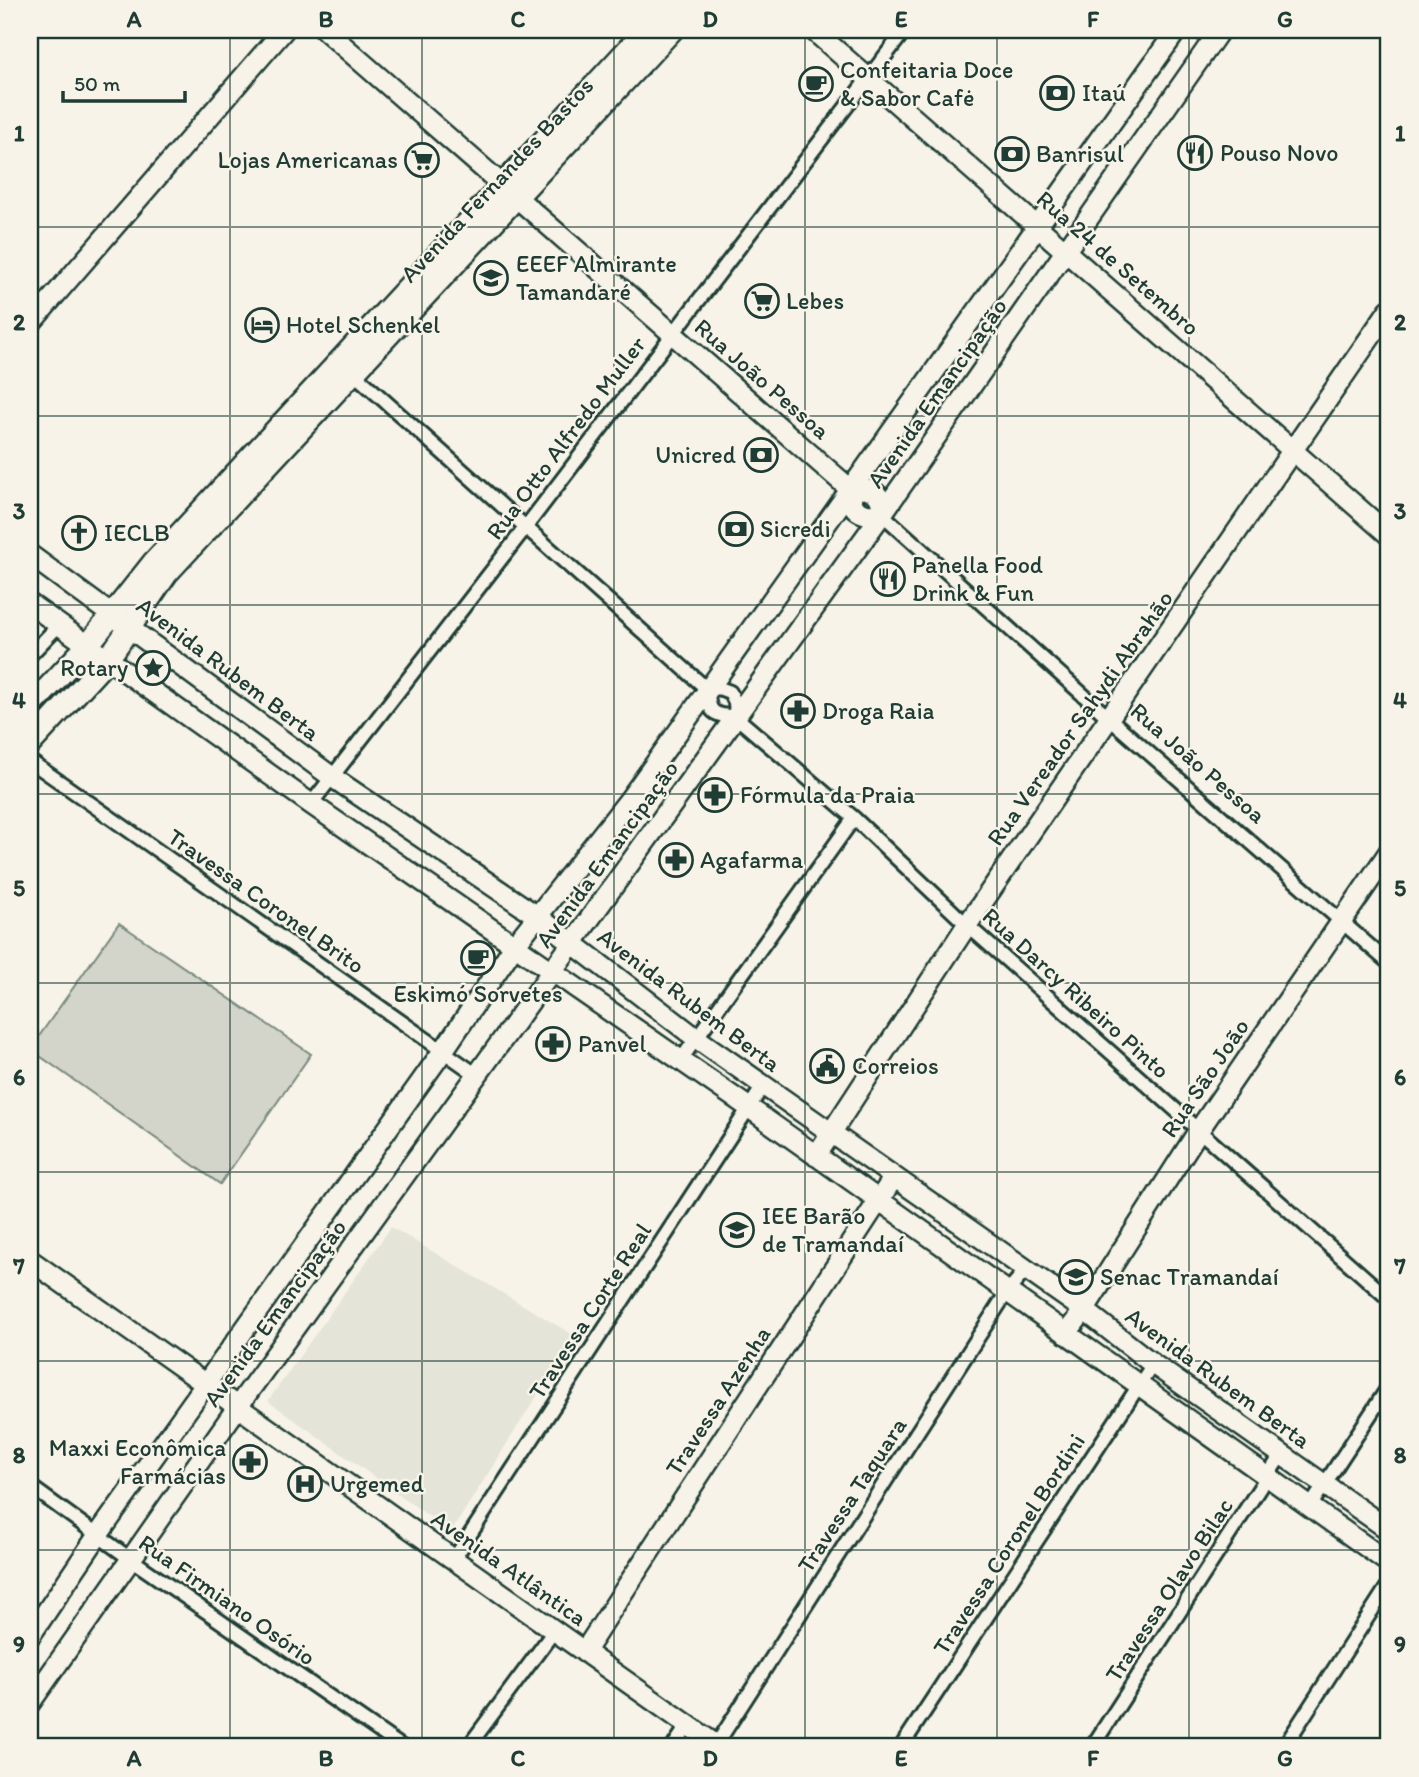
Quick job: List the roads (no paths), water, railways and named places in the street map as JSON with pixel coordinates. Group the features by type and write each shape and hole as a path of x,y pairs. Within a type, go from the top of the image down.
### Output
{"main road":[{"path":"30,324 284,30"},
{"name":"Rua João Pessoa","path":"325,30 850,489 864,489 876,493 882,503 882,514"},
{"name":"Avenida Fernandes Bastos","path":"626,65 646,30"},
{"name":"Avenida Fernandes Bastos","path":"30,707 88,645 153,563 346,367 626,65 672,30"},
{"name":"Rua 24 de Setembro","path":"813,30 1389,535"},
{"name":"Avenida Emancipação","path":"30,1636 97,1535 443,1051 514,946 629,800 1177,30"},
{"name":"Avenida Emancipação","path":"30,1703 237,1406 882,514 1220,30"},
{"name":"Rua Vereador Sahydi Abrahão","path":"816,1156 967,925 1111,719 1389,310"},
{"name":"Avenida Fernandes Bastos","path":"30,744 108,659 167,573 346,367"},
{"name":"Avenida Rubem Berta","path":"30,555 332,777 537,916 696,1038 1084,1310 1153,1364 1389,1530"},
{"name":"Avenida Rubem Berta","path":"30,604 311,804 748,1107 1389,1563"},
{"name":"Rua São João","path":"1066,1334 1199,1130 1389,852"},
{"name":"Travessa Azenha","path":"584,1652 894,1177"},
{"name":"Avenida Atlântica","path":"30,1260 717,1746"}],"street":[{"name":"Rua Otto Alfredo Muller","path":"311,804 905,30"},
{"name":"Rua Darcy Ribeiro Pinto","path":"346,367 708,690 708,702 713,712 736,717 854,818 967,925 1389,1299"},
{"name":"Rua João Pessoa","path":"882,514 1389,963"},
{"path":"30,655 59,625"},
{"name":"Rua Darcy Ribeiro Pinto","path":"708,690 719,688 730,692 735,702 736,717"},
{"name":"Travessa Coronel Brito","path":"30,761 477,1075"},
{"path":"680,1061 854,818"},
{"name":"Travessa Corte Real","path":"454,1559 763,1086"},
{"name":"Travessa Taquara","path":"717,1746 1007,1292 1026,1270"},
{"name":"Travessa Coronel Bordini","path":"901,1747 1153,1364"},
{"path":"1309,1508 1389,1386"},
{"name":"Travessa Olavo Bilac","path":"1092,1747 1281,1455"},
{"name":"Rua Firmiano Osório","path":"30,1486 402,1747"},
{"path":"1284,1747 1389,1584"},
{"path":"468,1747 554,1631"},
{"path":"673,1747 687,1726"}],"place":[{"name":"Confeitaria Doce & Sabor Cafė","path":"816,84"},
{"name":"Itaú","path":"1057,93"},
{"name":"Pouso Novo","path":"1195,153"},
{"name":"Banrisul","path":"1012,154"},
{"name":"Lojas Americanas","path":"422,160"},
{"name":"EEEF Almirante Tamandaré","path":"491,278"},
{"name":"Lebes","path":"762,301"},
{"name":"Hotel Schenkel","path":"262,325"},
{"name":"Unicred","path":"761,455"},
{"name":"Sicredi","path":"736,529"},
{"name":"IECLB","path":"79,533"},
{"name":"Panella Food Drink & Fun","path":"888,579"},
{"name":"Rotary","path":"153,668"},
{"name":"Droga Raia","path":"798,711"},
{"name":"Fórmula da Praia","path":"715,795"},
{"name":"Agafarma","path":"676,860"},
{"name":"Eskimó Sorvetes","path":"478,958"},
{"name":"Panvel","path":"553,1044"},
{"name":"Correios","path":"827,1066"},
{"name":"IEE Barão de Tramandaí","path":"737,1230"},
{"name":"Senac Tramandaí","path":"1076,1277"},
{"name":"Maxxi Econômica Farmácias","path":"250,1462"},
{"name":"Urgemed","path":"305,1484"}]}
